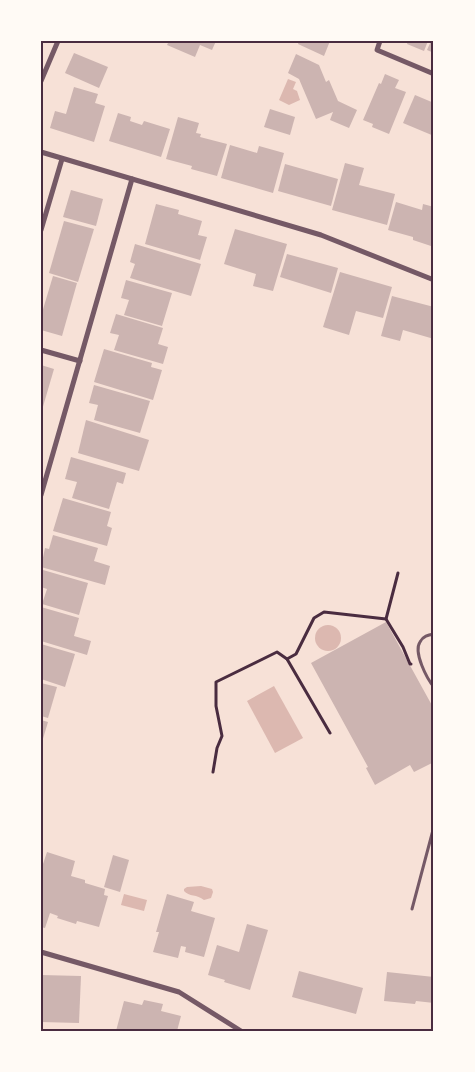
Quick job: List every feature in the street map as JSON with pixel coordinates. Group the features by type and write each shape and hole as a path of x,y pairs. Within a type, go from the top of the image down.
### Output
{"street":[{"path":"41,81 58,41"},
{"path":"380,41 376,50 434,74"},
{"path":"41,152 321,235 434,280"},
{"path":"41,230 62,159"},
{"path":"41,495 132,179"},
{"path":"41,350 80,361"},
{"path":"41,952 179,992 241,1031"}],"lane":[{"path":"434,634 425,636 417,648 420,662 434,688"},
{"path":"412,909 433,829"}],"path":[{"path":"398,573 386,619 403,647 410,664 420,662"},
{"path":"287,659 296,654 314,618 324,612 386,619"},
{"path":"213,772 217,748 222,736 216,706 216,682 278,652 287,659 330,733"}],"shaded area":[{"path":"288,79 296,82 293,89 297,91 300,100 289,105 279,100"},
{"path":"328,625 337,629 341,638 337,647 328,651 319,647 315,638 319,629"},
{"path":"274,686 303,738 275,753 247,701"},
{"path":"201,886 212,889 211,898 204,900 184,891 187,887"},
{"path":"124,894 147,900 144,911 121,905"}],"building":[{"path":"169,41 216,41 212,50 200,45 195,57 167,45"},
{"path":"299,41 330,41 324,56 298,44"},
{"path":"408,41 428,41 424,51 407,44"},
{"path":"431,41 434,41 434,53 427,50"},
{"path":"74,53 108,67 99,88 65,73"},
{"path":"296,54 319,65 326,82 329,80 338,101 357,110 349,128 330,120 333,112 316,119 299,79 288,73"},
{"path":"385,74 399,80 395,88 406,92 389,134 372,127 373,124 363,120 379,83 381,84"},
{"path":"74,87 98,94 95,103 105,106 94,142 50,128 55,111 66,114"},
{"path":"415,95 434,103 434,136 403,123"},
{"path":"270,109 295,117 290,135 264,127"},
{"path":"118,113 131,117 130,121 142,125 144,121 170,129 161,157 109,141"},
{"path":"178,117 199,123 196,133 201,134 200,137 227,144 217,176 191,169 192,166 166,159"},
{"path":"230,145 257,153 259,146 284,153 273,193 221,178"},
{"path":"345,163 364,168 359,185 395,194 387,225 332,210"},
{"path":"285,164 338,179 331,206 278,191"},
{"path":"71,190 103,199 96,226 63,217"},
{"path":"396,202 422,210 423,204 434,207 434,247 413,240 413,237 388,230"},
{"path":"156,204 179,210 178,214 202,221 198,235 207,237 200,260 145,244"},
{"path":"64,221 94,229 78,282 49,273"},
{"path":"235,229 287,244 273,291 253,286 256,274 224,264"},
{"path":"135,244 201,264 191,296 130,278 135,264 130,262"},
{"path":"287,254 338,268 331,293 280,277"},
{"path":"340,272 392,287 383,318 356,311 349,335 323,327"},
{"path":"53,276 77,283 62,336 41,330 41,316"},
{"path":"126,280 172,293 162,326 124,315 129,300 121,298"},
{"path":"392,296 434,307 434,339 403,330 400,341 381,336"},
{"path":"116,314 163,328 158,344 168,347 163,364 114,350 119,335 110,333"},
{"path":"104,349 152,363 151,367 162,370 153,400 94,382"},
{"path":"41,365 54,369 42,410 41,410"},
{"path":"94,385 150,401 140,433 94,420 98,405 89,403"},
{"path":"86,420 149,440 139,471 78,453"},
{"path":"71,457 126,473 123,484 117,482 109,509 72,498 77,482 65,479"},
{"path":"63,498 111,512 107,526 112,528 107,546 53,531"},
{"path":"53,535 98,548 94,561 110,566 105,585 41,567 45,548 49,549"},
{"path":"43,570 88,583 79,615 42,604 47,589 41,587"},
{"path":"41,607 79,618 74,636 91,641 87,655 41,641"},
{"path":"386,622 434,709 434,762 414,772 410,765 375,785 366,768 368,767 311,663"},
{"path":"41,644 75,654 65,687 41,679"},
{"path":"41,683 57,687 48,718 41,716"},
{"path":"41,720 48,722 42,742 41,742"},
{"path":"47,852 75,861 71,876 85,880 85,883 105,889 104,895 108,896 99,927 77,921 76,924 57,918 58,916 50,913 45,928 41,927 41,870"},
{"path":"113,855 129,860 120,892 104,887"},
{"path":"167,894 194,902 191,911 215,918 204,957 185,952 186,947 181,946 178,958 153,952 159,932 156,932"},
{"path":"247,924 268,930 250,990 208,975 217,945 239,952"},
{"path":"299,971 363,988 356,1014 292,997"},
{"path":"387,972 434,977 434,1003 416,1001 415,1004 384,1001"},
{"path":"41,975 81,976 79,1023 41,1022"},
{"path":"144,1000 163,1004 161,1011 181,1016 177,1031 116,1031 124,1001 142,1005"},
{"path":"66,1029 99,1029 99,1031 66,1031"}]}
